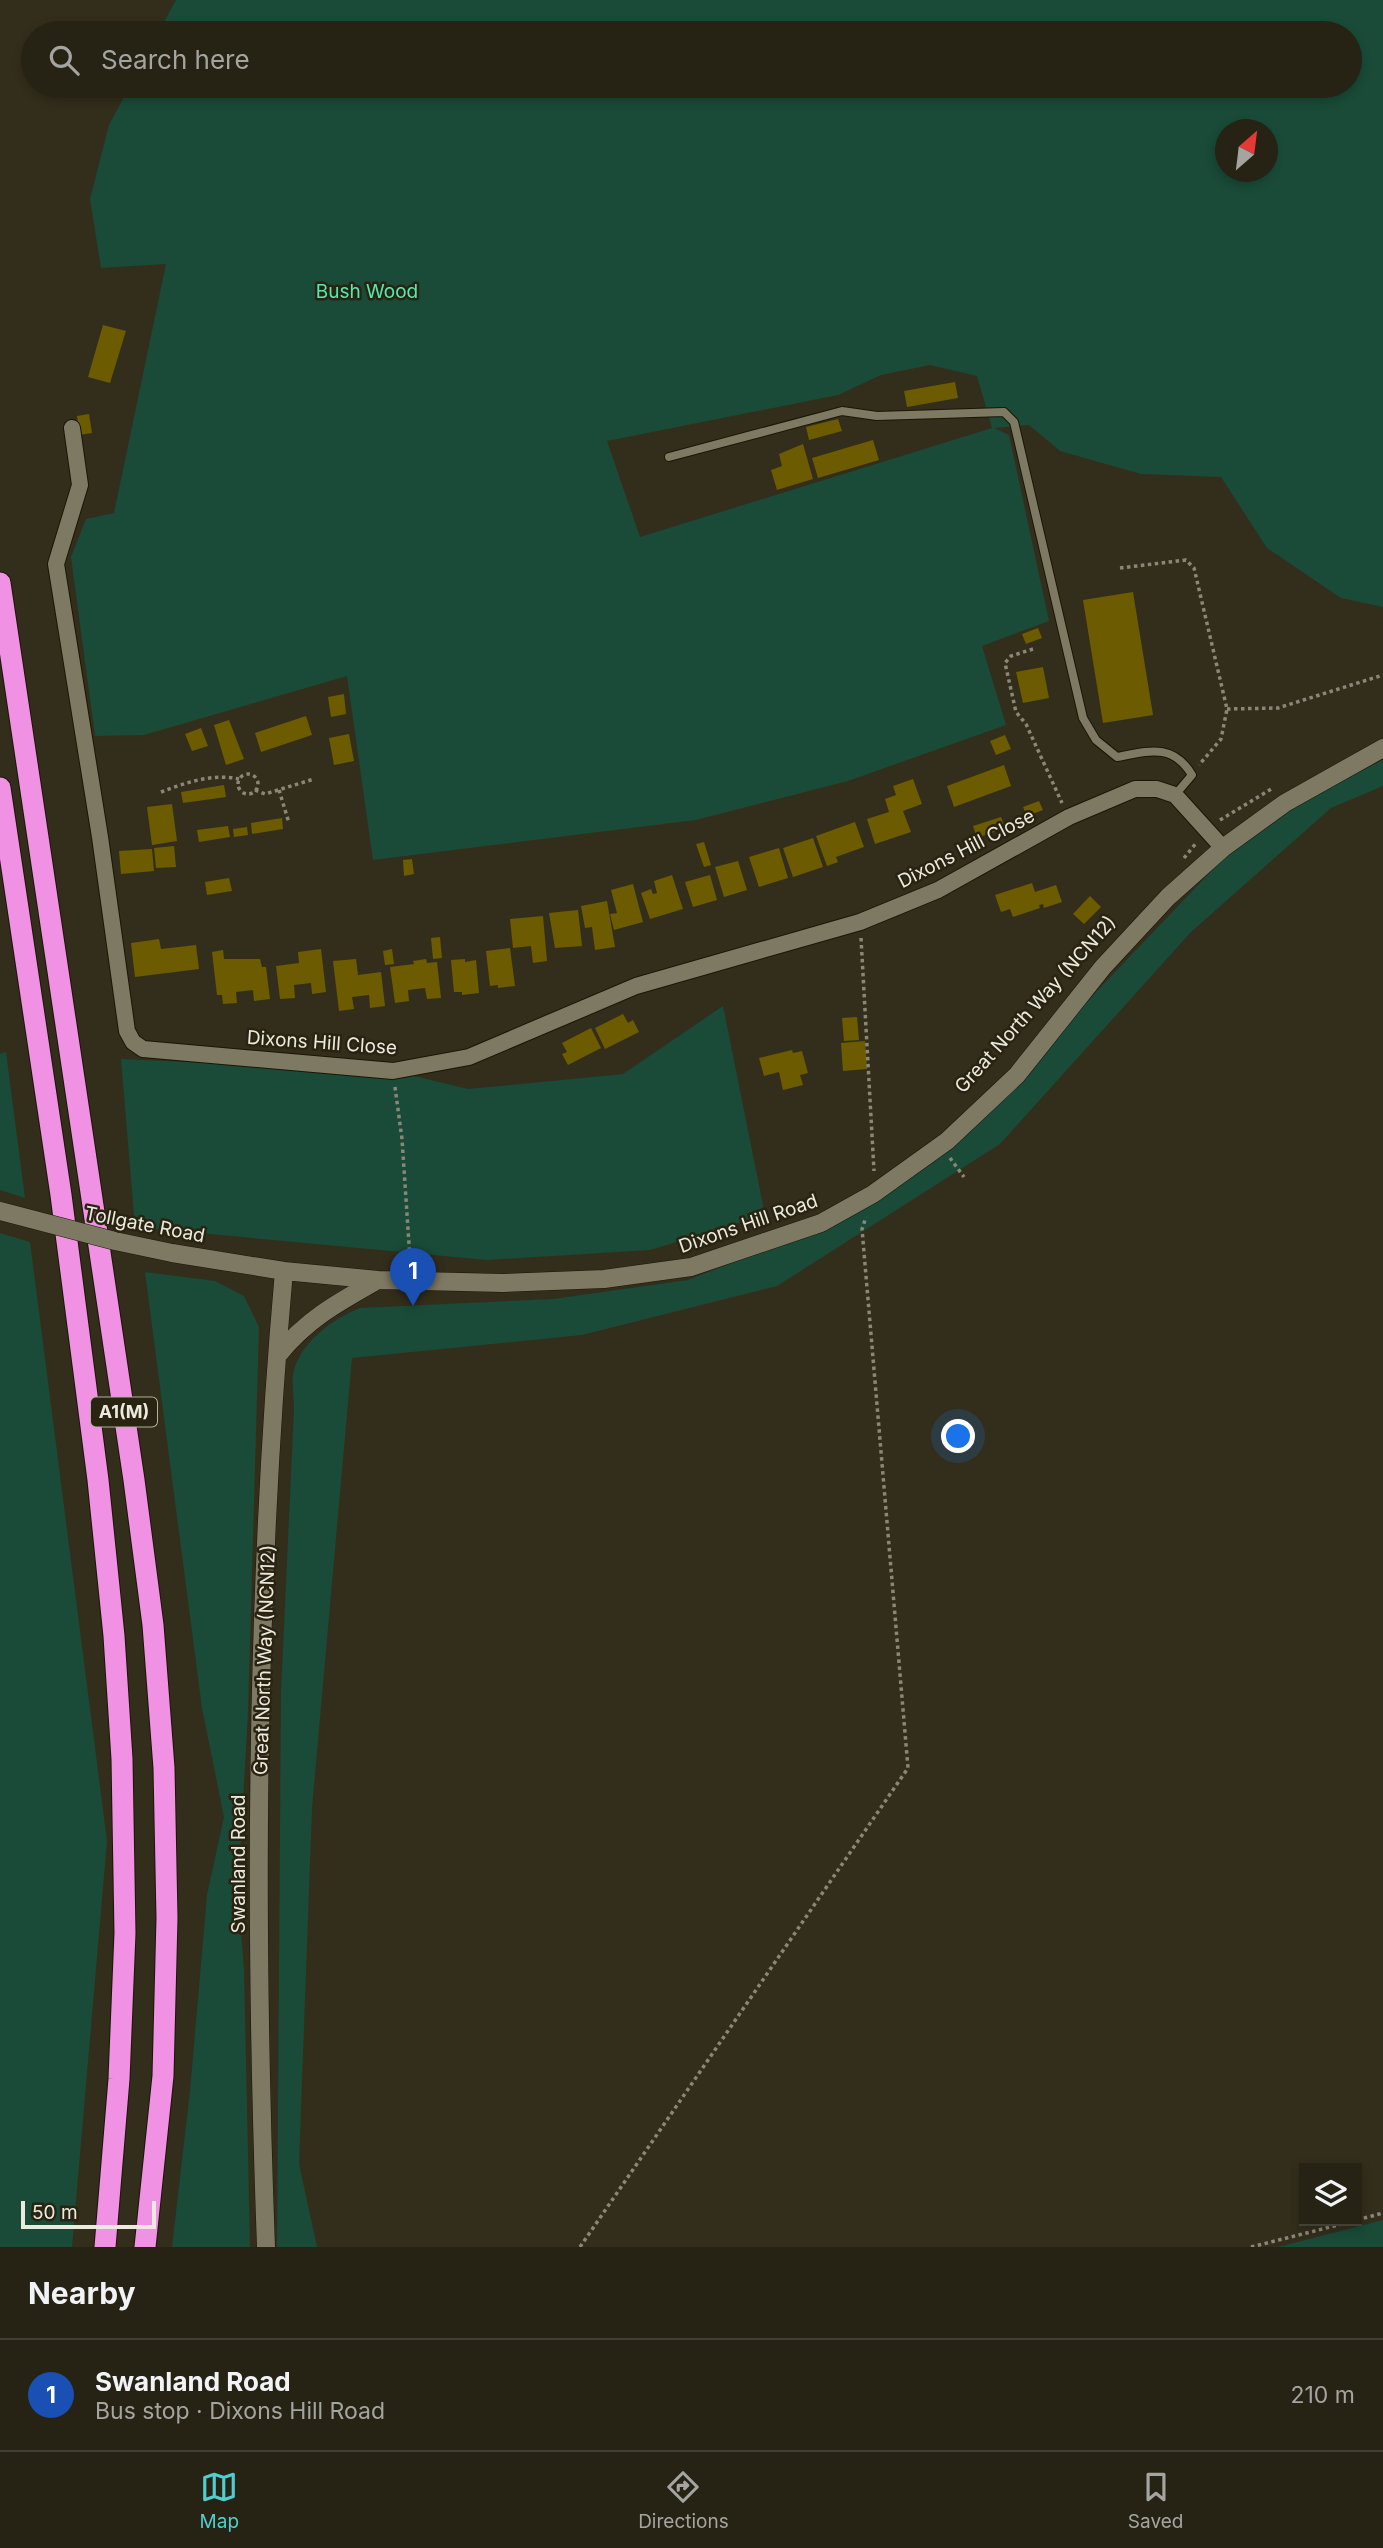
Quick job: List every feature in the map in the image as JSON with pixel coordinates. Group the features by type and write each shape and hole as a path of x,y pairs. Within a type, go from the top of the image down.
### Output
{"highway":[{"name":"A1(M)","path":"0,583 132,1466 153,1625 164,1768 167,1918 163,2077 145,2247"},
{"name":"A1(M)","path":"0,788 61,1195 98,1480 114,1636 122,1759 125,1933 119,2079 105,2247"}],"street":[{"name":"Dixons Hill Close","path":"72,428 80,485 56,564 101,846 127,1031 133,1042 143,1049 393,1071 469,1057 636,986 860,922 937,890 1069,817 1135,789 1157,789 1175,795"},
{"name":"Dixons Hill Road","path":"284,1271 378,1280 503,1283 604,1279 691,1267 821,1223 873,1186 947,1141 1017,1075 1104,967 1168,897 1223,848 1285,803 1383,748"},
{"path":"1175,795 1223,848"},
{"name":"Tollgate Road","path":"0,1211 90,1236 172,1253 284,1271"},
{"name":"Swanland Road","path":"266,2247 260,2079 258,1848 265,1583 284,1271"},
{"path":"278,1355 295,1333 319,1314 378,1280"}],"lane":[{"path":"669,457 842,411 877,416 1004,412 1014,422 1083,718 1096,740 1117,757 1146,751 1172,753 1185,763 1192,775 1175,795"}],"path":[{"path":"1120,568 1186,560 1194,568 1227,709 1221,739 1192,775"},
{"path":"1033,649 1011,656 1004,663 1006,676 1016,712 1026,724 1069,817"},
{"path":"1227,709 1278,708 1383,675"},
{"path":"161,792 186,783 225,776 239,779 247,774 253,775 258,784 255,790 246,794 238,785 239,779"},
{"path":"255,790 265,794 314,779"},
{"path":"1180,862 1207,831 1229,813 1278,785"},
{"path":"279,790 289,823"},
{"path":"580,2247 908,1768 862,1229 873,1186 860,922"},
{"path":"393,1071 402,1139 410,1259"},
{"path":"873,1186 884,1170"},
{"path":"1362,2218 1383,2213"},
{"path":"1251,2247 1332,2226"}],"green space":[{"name":"Bush Wood","path":"176,0 1383,0 1383,607 1341,598 1267,548 1221,477 1141,474 1060,451 1029,425 994,428 1009,435 1049,621 982,646 1006,725 848,781 696,820 373,860 347,676 144,735 95,736 71,557 86,519 114,513 166,264 101,268 90,199 109,125 124,98 1362,98 1362,21 165,21","holes":["930,365 977,376 992,428 640,537 607,441 838,395 881,375"]},
{"path":"1383,760 1383,786 1331,808 1191,932 1000,1144 777,1286 582,1335 352,1358 312,1808 299,2164 317,2247 277,2247 281,1692 294,1409 293,1379 298,1359 304,1349 320,1332 360,1308 553,1299 688,1280 853,1216 906,1181 1004,1098 1096,992 1222,860 1292,807"},
{"path":"723,1006 765,1215 650,1250 487,1260 135,1227 121,1059 393,1071 468,1089 623,1074"},
{"path":"6,1052 25,1198 0,1190 0,1054"},
{"path":"0,1233 30,1242 107,1841 72,2247 0,2247"},
{"path":"145,1272 215,1281 244,1296 259,1327 248,1712 238,1892 244,1970 250,2247 172,2247 190,2091 207,1895 224,1817 202,1708"},
{"path":"1383,2220 1383,2247 1278,2247 1362,2226"}],"building":[{"path":"103,325 126,331 110,383 88,377"},
{"path":"955,382 958,398 907,407 904,391"},
{"path":"89,414 92,433 79,435 77,416"},
{"path":"838,419 842,431 809,440 806,427"},
{"path":"873,440 879,460 818,478 812,458"},
{"path":"803,444 813,479 777,490 771,470 782,466 779,454"},
{"path":"1133,592 1153,715 1103,723 1083,600"},
{"path":"1038,628 1042,638 1026,644 1022,634"},
{"path":"1043,667 1049,698 1023,703 1016,672"},
{"path":"344,694 346,714 331,717 328,697"},
{"path":"306,716 312,735 261,752 255,733"},
{"path":"229,720 244,759 226,765 214,725"},
{"path":"201,728 208,746 192,751 185,734"},
{"path":"349,734 354,761 334,765 329,738"},
{"path":"1005,735 1011,749 996,755 990,741"},
{"path":"1004,765 1011,786 954,807 947,786"},
{"path":"913,779 922,804 903,811 911,832 875,844 867,819 889,812 885,799 896,795 893,786"},
{"path":"224,785 226,797 183,803 181,792"},
{"path":"1039,801 1043,810 1027,816 1023,807"},
{"path":"172,804 177,841 152,845 147,807"},
{"path":"1001,817 1005,828 977,838 973,826"},
{"path":"282,818 283,829 252,834 251,823"},
{"path":"855,822 864,847 836,857 838,862 827,866 816,836"},
{"path":"228,826 230,837 199,842 197,830"},
{"path":"247,827 248,835 234,837 233,829"},
{"path":"813,838 823,867 793,877 783,848"},
{"path":"704,842 711,865 704,867 696,844"},
{"path":"174,846 176,867 156,868 154,848"},
{"path":"779,848 788,878 759,887 749,857"},
{"path":"152,849 154,871 121,874 119,851"},
{"path":"412,859 414,874 404,876 403,860"},
{"path":"738,861 747,890 724,897 715,867"},
{"path":"672,875 683,909 650,919 641,893 651,889 653,894 657,893 654,881"},
{"path":"710,875 717,900 693,907 685,882"},
{"path":"229,878 232,891 207,895 205,882"},
{"path":"1032,883 1035,892 1056,885 1062,902 1044,908 1043,904 1039,905 1040,908 1013,917 1010,909 1001,912 995,895"},
{"path":"633,884 643,922 614,930 610,914 617,913 611,890"},
{"path":"1090,896 1101,907 1084,924 1073,914"},
{"path":"607,901 615,947 595,950 592,927 585,928 581,906"},
{"path":"578,910 582,946 555,948 549,913"},
{"path":"543,916 547,961 533,963 531,946 513,948 510,919"},
{"path":"440,937 442,958 433,959 431,938"},
{"path":"159,939 161,949 196,945 199,969 135,977 131,943"},
{"path":"510,948 515,986 490,986 486,951"},
{"path":"321,949 326,992 312,994 311,983 294,985 295,998 280,999 276,966 299,963 298,952"},
{"path":"392,949 394,964 385,965 383,951"},
{"path":"223,950 224,959 260,959 262,967 266,967 270,999 254,1001 253,990 236,992 237,1003 223,1004 222,995 217,995 212,952"},
{"path":"356,959 358,975 381,972 385,1006 370,1008 369,995 352,997 354,1009 339,1011 333,961"},
{"path":"426,959 427,963 437,962 441,998 427,999 425,988 408,990 409,1001 395,1003 390,967 414,964 413,961"},
{"path":"465,959 465,962 476,960 479,993 462,995 462,992 454,992 451,960"},
{"path":"623,1014 628,1023 633,1020 639,1032 605,1049 595,1028"},
{"path":"857,1017 859,1040 844,1041 842,1018"},
{"path":"591,1028 601,1048 568,1065 562,1054 567,1052 562,1043"},
{"path":"865,1041 867,1069 843,1071 841,1043"},
{"path":"792,1050 793,1053 802,1051 808,1073 800,1075 803,1085 783,1090 779,1072 764,1076 759,1058"}],"place":[{"name":"Swanland Road","path":"413,1306"}]}
